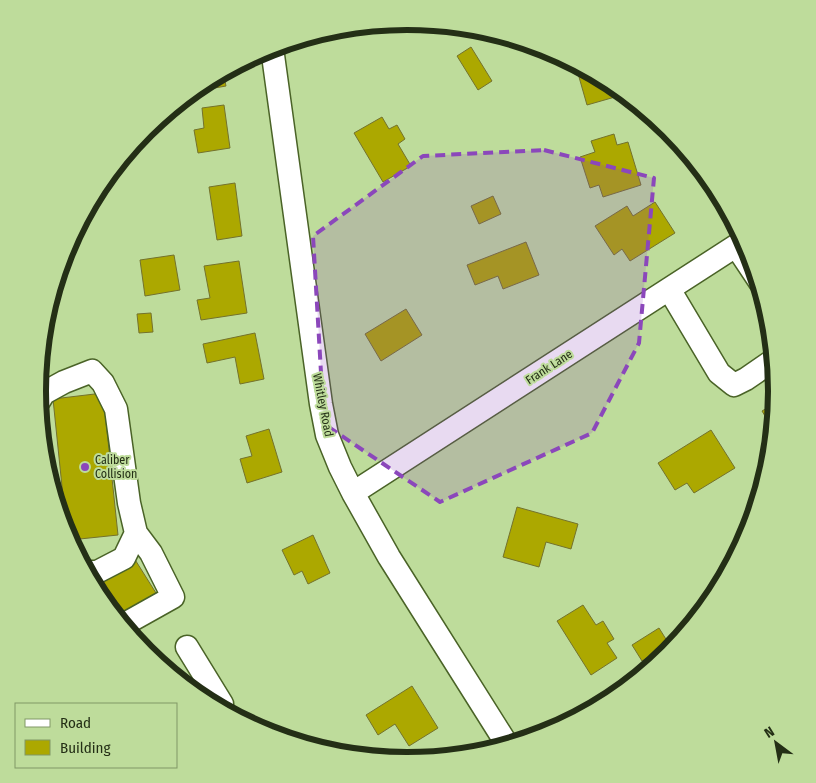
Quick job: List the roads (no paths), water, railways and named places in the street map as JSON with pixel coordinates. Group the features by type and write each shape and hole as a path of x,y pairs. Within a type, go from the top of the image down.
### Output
{"street":[{"name":"Whitley Road","path":"273,57 321,404 327,435 353,494 389,557 504,740"},
{"name":"Frank Lane","path":"353,494 738,244"},
{"path":"669,289 718,372 734,385 768,364"},
{"path":"46,392 64,382 92,371 103,383 116,409 129,503 136,533 151,553 173,597 129,622"},
{"path":"95,572 124,558 136,533"},
{"path":"187,647 216,698"}],"place":[{"name":"Caliber Collision","path":"85,467"}]}
